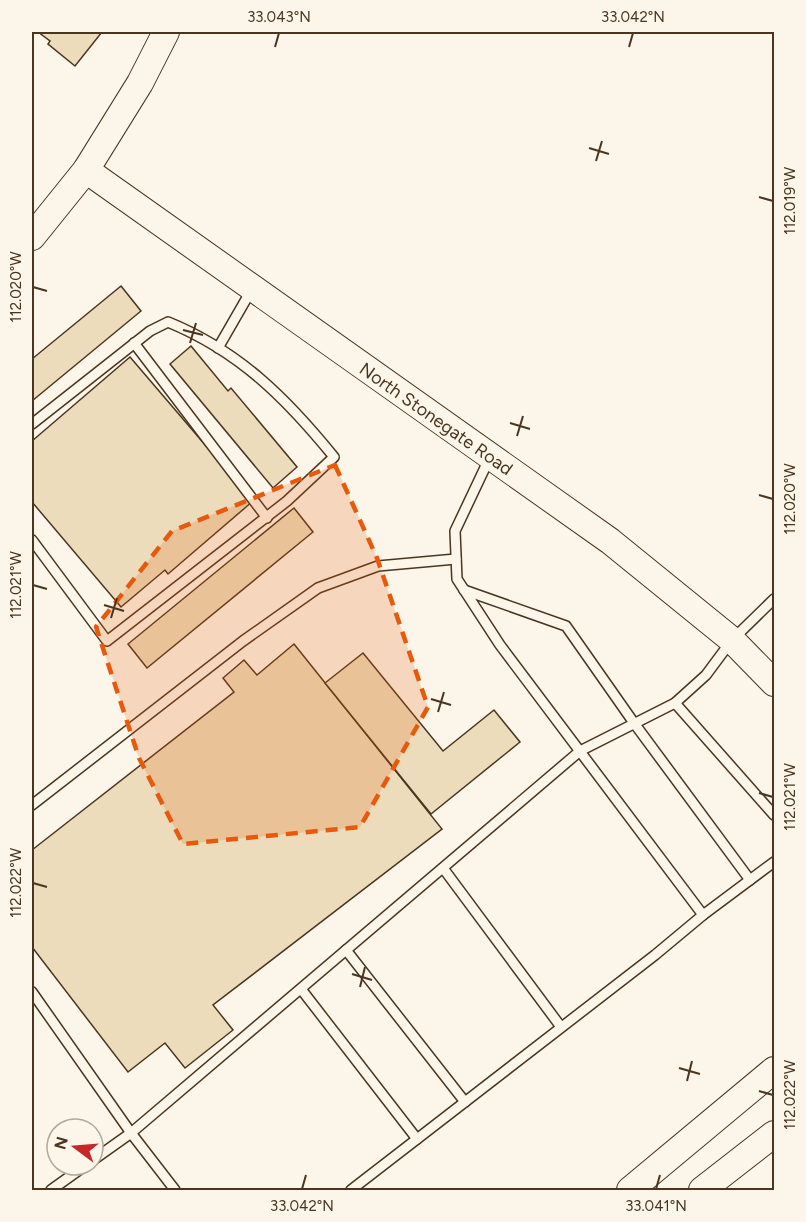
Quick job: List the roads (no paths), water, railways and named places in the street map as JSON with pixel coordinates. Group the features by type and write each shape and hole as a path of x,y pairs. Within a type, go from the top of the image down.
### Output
{"street":[{"path":"32,237 86,170 140,83 166,32"},
{"name":"North Stonegate Road","path":"86,170 610,542 732,640 774,683"},
{"path":"630,1191 774,1070"},
{"path":"702,1191 774,1134"}],"lane":[{"path":"218,348 252,289"},
{"path":"32,424 134,343 150,331 168,322 186,329 218,348 264,380 304,420 334,457 267,518 107,641 32,540"},
{"path":"134,343 267,518"},
{"path":"490,457 455,531 457,579 500,645 703,915"},
{"path":"32,805 243,641 318,588 378,566 456,559"},
{"path":"464,590 566,626 634,723 750,880"},
{"path":"105,1151 131,1133 580,752 675,703 706,675 732,640 774,598"},
{"path":"675,703 774,815"},
{"path":"351,1191 774,862"},
{"path":"443,868 561,1027"},
{"path":"346,950 465,1102"},
{"path":"301,989 417,1139"},
{"path":"32,992 174,1191"},
{"path":"51,1191 70,1177"}]}
